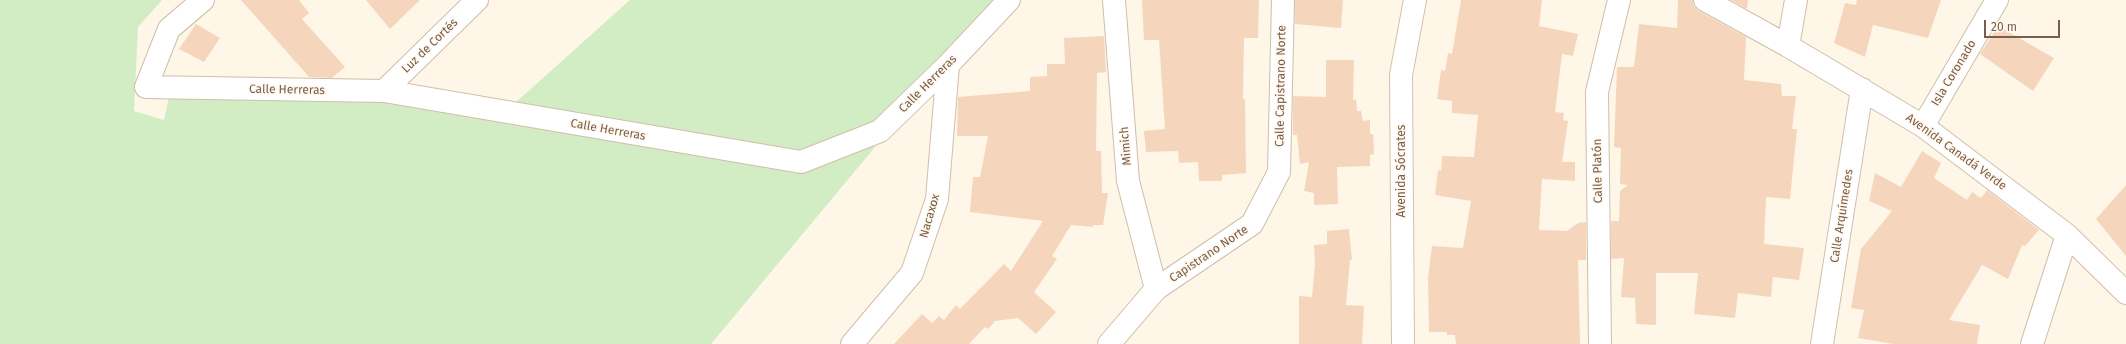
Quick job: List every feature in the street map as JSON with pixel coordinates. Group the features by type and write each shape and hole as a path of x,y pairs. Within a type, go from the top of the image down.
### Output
{"street":[{"name":"Calle Herreras","path":"203,0 169,29 146,87 384,91 802,162 880,132 1009,0"},
{"name":"Luz de Cortés","path":"384,91 477,0"},
{"name":"Mimich","path":"1114,0 1128,181 1156,289"},
{"name":"Calle Capistrano Norte","path":"1279,172 1283,0"},
{"name":"Avenida Sócrates","path":"1403,344 1401,75 1415,0"},
{"name":"Calle Platón","path":"1600,344 1597,92 1619,0"},
{"name":"Avenida Canadá Verde","path":"1705,0 1788,46 1923,126 2067,234 2126,293"},
{"path":"1788,46 1796,0"},
{"name":"Isla Coronado","path":"1923,126 1997,0"},
{"name":"Nacaxox","path":"852,344 912,273 938,199 948,64"},
{"name":"Calle Arquímedes","path":"1822,344 1862,89"},
{"name":"Capistrano Norte","path":"1109,344 1156,289 1252,224 1279,172"},
{"path":"2032,344 2067,234"}],"green space":[{"path":"0,0 162,0 138,27 134,111 164,120 171,87 384,91 505,112 630,0 1009,0 925,87 711,344 0,344"}],"building":[{"path":"241,0 299,0 309,13 302,19 345,67 332,78 309,77"},
{"path":"366,0 420,0 390,29"},
{"path":"1142,0 1259,0 1258,38 1244,38 1243,99 1245,99 1246,173 1222,175 1222,181 1199,181 1198,162 1179,163 1178,151 1146,152 1144,131 1165,129 1159,40 1144,40"},
{"path":"1295,0 1343,0 1341,28 1295,24"},
{"path":"1461,0 1542,0 1539,26 1578,34 1573,56 1562,54 1555,112 1564,113 1563,120 1568,121 1562,162 1575,162 1575,181 1542,179 1539,230 1567,231 1578,223 1586,222 1586,260 1578,260 1580,344 1456,344 1455,335 1447,335 1447,332 1429,332 1428,278 1432,246 1463,248 1471,201 1435,195 1438,170 1441,171 1442,156 1474,157 1478,115 1452,113 1452,101 1437,99 1441,70 1445,71 1448,53 1452,54"},
{"path":"1678,0 1693,0 1694,6 1699,11 1746,37 1744,80 1781,84 1782,96 1796,96 1792,129 1797,129 1790,199 1766,197 1764,244 1804,248 1799,280 1773,277 1771,297 1738,293 1735,318 1694,314 1698,273 1656,273 1656,325 1636,324 1635,298 1621,297 1624,258 1611,259 1611,221 1619,221 1620,191 1628,185 1620,184 1621,148 1614,147 1617,67 1634,67 1639,24 1677,28"},
{"path":"1731,0 1748,0 1747,9"},
{"path":"1857,0 1941,0 1928,38 1873,25 1865,57 1834,43 1845,3 1856,5"},
{"path":"196,24 220,38 204,62 179,49"},
{"path":"1998,26 2054,58 2033,91 1980,54"},
{"path":"1104,36 1106,72 1097,73 1096,151 1101,151 1102,193 1108,193 1103,225 1093,225 1093,227 1071,225 1052,256 1057,259 1034,292 1056,312 1036,334 1018,318 995,321 988,329 985,327 969,344 894,344 922,314 932,323 939,316 944,320 956,305 960,309 1004,264 1011,271 1043,221 970,212 973,177 980,177 988,136 957,136 958,97 1030,91 1030,77 1047,76 1047,64 1065,64 1064,38"},
{"path":"1326,60 1354,60 1353,100 1356,99 1357,111 1361,111 1363,121 1370,120 1370,134 1373,134 1374,154 1370,155 1370,166 1337,167 1338,204 1314,205 1314,193 1304,191 1309,162 1300,164 1297,135 1293,135 1293,96 1326,97"},
{"path":"1922,151 1941,163 1934,178 1967,200 1972,192 1981,198 1987,190 2039,230 2025,246 2022,245 2008,279 1982,265 1949,320 1980,325 1977,344 1893,344 1858,338 1864,310 1851,308 1861,249 1892,211 1869,201 1875,173 1901,187"},
{"path":"2126,185 2126,256 2096,219"},
{"path":"1349,229 1352,260 1350,260 1346,305 1364,306 1362,344 1299,344 1299,296 1312,297 1315,264 1314,245 1327,244 1327,231"}]}
